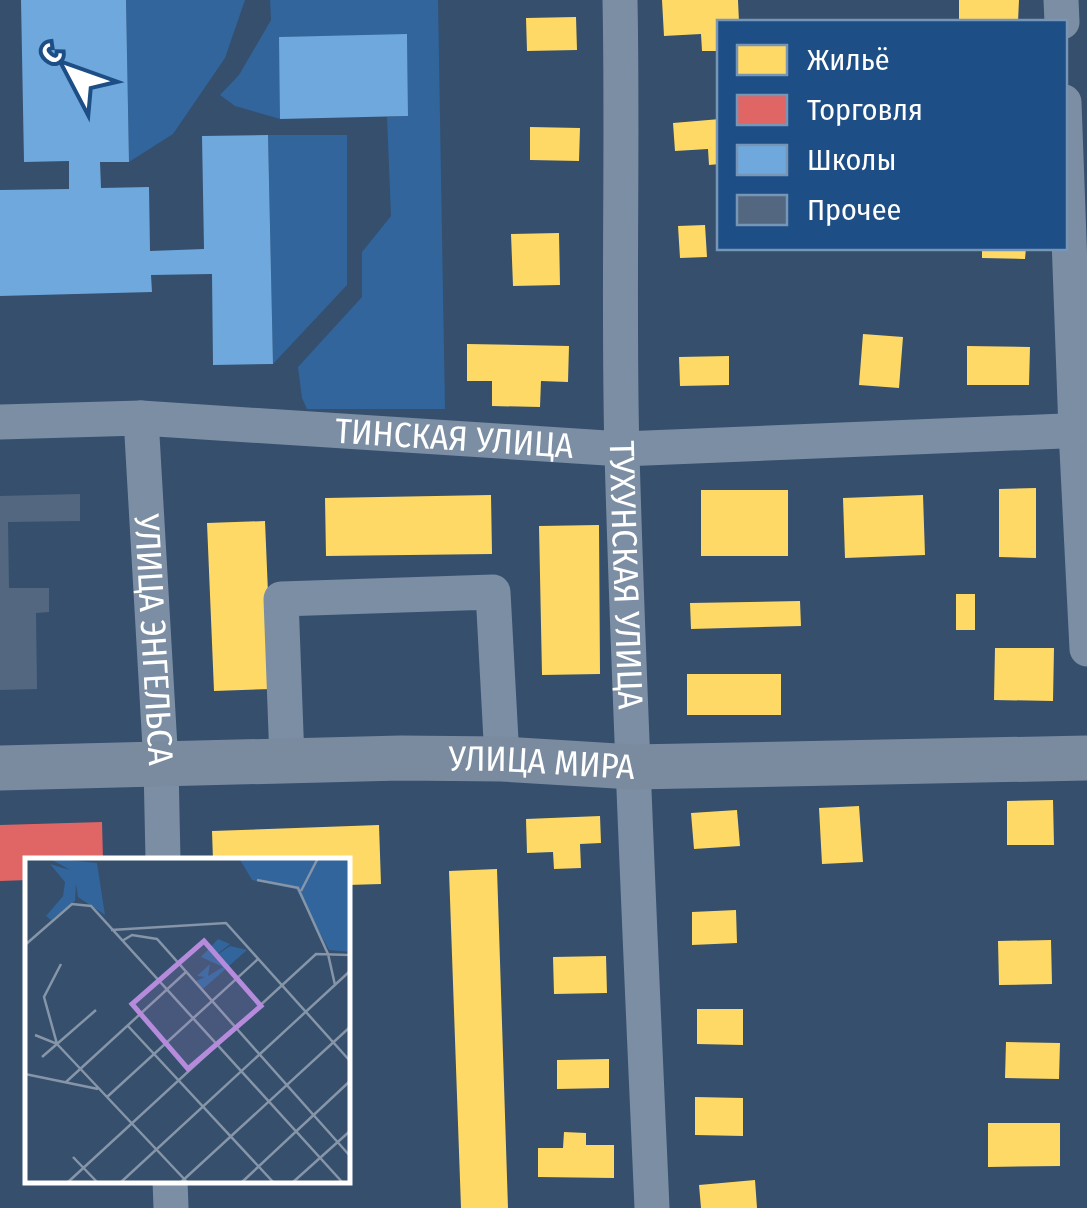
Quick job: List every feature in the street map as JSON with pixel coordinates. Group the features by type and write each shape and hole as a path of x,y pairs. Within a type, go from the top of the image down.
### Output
{"main road":[{"name":"УЛИЦА МИРА","path":"0,768 287,760 502,759 633,767 1087,758"}],"street":[{"name":"ТУХУНСКАЯ УЛИЦА","path":"620,0 622,449 652,1208"},
{"path":"1067,157 1082,430 1087,649"},
{"name":"ТИНСКАЯ УЛИЦА","path":"0,422 141,418 622,449 1082,430"},
{"name":"УЛИЦА ЭНГЕЛЬСА","path":"141,418 164,858"},
{"path":"287,760 281,599 493,592 502,759"},
{"path":"170,1183 171,1208"}],"shaded area":[{"path":"126,0 245,0 225,58 173,134 129,162"},
{"path":"270,0 438,0 445,409 307,409 302,398 298,367 362,297 362,252 391,216 387,117 408,116 407,35 280,37 280,119 235,106 220,95 239,75 271,20"},
{"path":"268,135 347,135 347,285 273,364"}],"building: Жильё":[{"path":"662,0 738,0 739,20 717,20 717,51 702,51 701,34 664,36"},
{"path":"959,0 1019,0 1018,20 959,20"},
{"path":"576,17 577,50 527,51 526,18"},
{"path":"717,119 717,164 709,165 708,149 675,151 673,123"},
{"path":"530,127 580,128 579,161 530,160"},
{"path":"705,225 707,257 680,258 678,226"},
{"path":"559,233 560,285 513,286 511,234"},
{"path":"982,250 1026,250 1025,259 982,258"},
{"path":"863,334 903,337 899,388 859,385"},
{"path":"467,344 569,346 568,382 541,381 540,407 492,406 492,381 467,381"},
{"path":"967,346 1030,347 1029,385 967,385"},
{"path":"729,356 729,385 680,386 679,357"},
{"path":"1036,488 1036,558 999,557 999,489"},
{"path":"701,490 788,490 788,556 701,556"},
{"path":"491,495 492,554 326,556 325,498"},
{"path":"923,495 925,555 845,558 843,498"},
{"path":"265,521 272,689 214,691 207,523"},
{"path":"599,525 600,674 542,675 539,526"},
{"path":"956,594 975,594 975,630 956,630"},
{"path":"800,601 801,626 691,629 690,603"},
{"path":"995,648 1054,648 1053,701 994,700"},
{"path":"687,674 781,674 781,715 687,715"},
{"path":"1053,800 1054,845 1007,845 1007,801"},
{"path":"859,806 863,862 822,864 819,808"},
{"path":"737,810 740,846 694,849 691,813"},
{"path":"600,816 601,843 580,844 581,868 554,869 553,852 527,853 526,819"},
{"path":"379,825 381,884 350,885 350,858 213,858 212,831"},
{"path":"497,869 508,1208 461,1208 449,871"},
{"path":"736,910 737,943 692,945 692,912"},
{"path":"1051,940 1052,984 999,985 998,941"},
{"path":"606,956 607,993 554,994 553,957"},
{"path":"697,1009 743,1009 743,1045 697,1044"},
{"path":"1006,1042 1060,1043 1059,1079 1005,1078"},
{"path":"609,1059 609,1088 557,1089 557,1060"},
{"path":"695,1097 743,1098 743,1136 695,1135"},
{"path":"988,1123 1060,1123 1060,1166 988,1167"},
{"path":"564,1132 586,1133 586,1145 614,1145 614,1178 538,1177 538,1148 563,1148"},
{"path":"755,1180 757,1208 701,1208 699,1185"}],"building: Торговля":[{"path":"102,822 103,858 25,858 25,880 0,881 0,825"}],"building: Школы":[{"path":"21,0 126,0 129,162 100,162 101,188 149,187 150,251 204,249 202,136 268,135 273,364 213,365 212,274 151,275 152,292 0,296 0,190 69,189 69,161 24,162"},
{"path":"407,34 408,116 280,119 279,37"}],"building: Прочее":[{"path":"80,494 80,521 8,522 9,588 49,588 49,612 36,613 37,689 0,690 0,496"}]}
